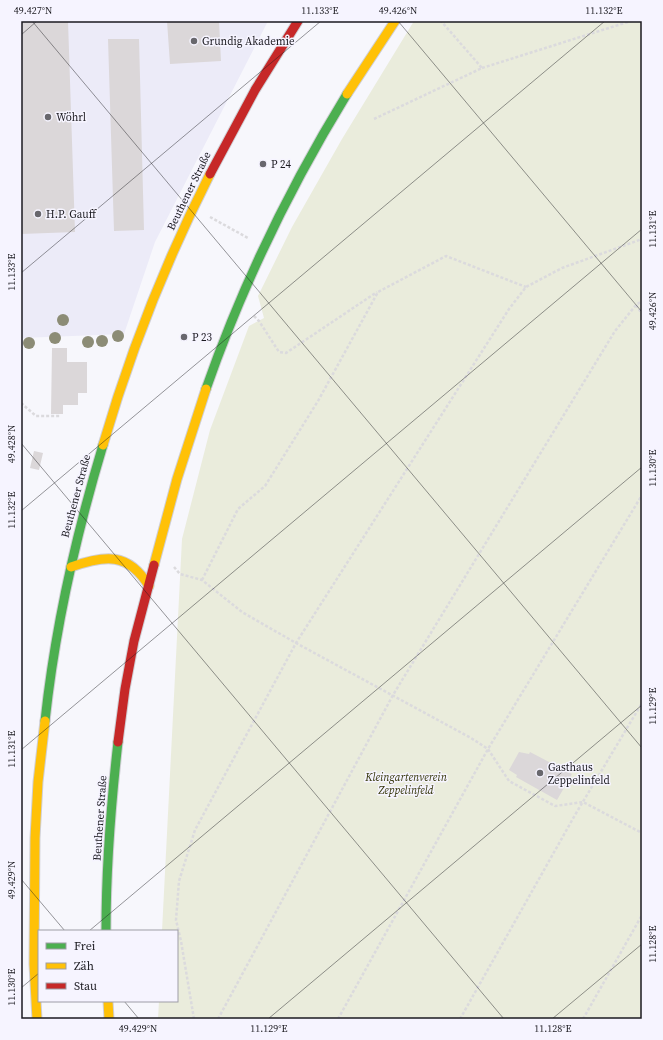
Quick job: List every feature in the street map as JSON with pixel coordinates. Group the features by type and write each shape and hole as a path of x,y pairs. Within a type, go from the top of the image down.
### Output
{"main road":[{"name":"Beuthener Straße","path":"37,1019 34,920 35,841 38,783 48,698 71,567 100,453 123,381 148,312 193,208 226,143 259,84 298,21"},
{"name":"Beuthener Straße","path":"106,930 112,804 120,725 134,641 172,494 189,436 240,300 264,246 314,149 359,74 394,21"},
{"path":"71,567 86,561 101,558 124,561 139,572 148,586"},
{"path":"108,1002 109,1019"}],"path":[{"path":"441,21 482,68"},
{"path":"374,119 482,68 631,21"},
{"path":"193,208 264,246"},
{"path":"194,1019 182,941 176,920 180,881 195,830 296,643 509,309 526,287 562,268 642,239"},
{"path":"240,300 259,321 278,352 286,353 378,292 446,256 526,287"},
{"path":"202,580 238,509 265,486 318,401 378,292"},
{"path":"218,1019 393,695 615,331 636,305 642,301"},
{"path":"636,305 642,314"},
{"path":"21,403 36,416 60,416"},
{"path":"338,1019 488,749 642,495"},
{"path":"180,574 202,580 242,612 471,738 488,749 509,781 555,806 583,802 642,833"},
{"path":"460,1019 575,814 642,703"},
{"path":"583,1019 642,915"}],"shaded area":[{"path":"21,21 268,21 155,242 124,334 21,338"}],"green space":[{"name":"Kleingartenverein Zeppelinfeld","path":"414,21 642,21 642,1019 158,1019 159,1002 178,1002 178,930 162,930 182,539 210,430 249,326 264,318 258,296 292,227 342,139"}],"building":[{"path":"21,21 68,21 75,232 21,234"},
{"name":"Grundig Akademie","path":"167,21 219,21 221,61 170,64"},
{"path":"108,39 139,39 144,230 114,231"},
{"path":"52,348 67,348 67,362 87,362 87,393 78,393 78,405 63,405 63,414 51,414"},
{"path":"34,451 43,453 39,470 30,468"},
{"path":"519,752 529,754 530,752 572,774 557,800 516,777 517,775 509,770"}],"traffic: fast":[{"path":"206,389 251,275 306,165 347,94"},
{"path":"45,721 54,651 75,547 103,445"},
{"path":"106,930 109,836 118,742"}],"traffic: slow":[{"path":"347,94 395,21"},
{"path":"103,445 125,376 150,307 164,273 210,174"},
{"path":"154,565 177,479 206,389"},
{"path":"71,567 95,560 115,559 133,567 149,586"},
{"path":"37,1019 34,964 35,838 38,782 45,721"},
{"path":"108,1002 109,1019"}],"traffic: jam":[{"path":"210,174 255,90 298,21"},
{"path":"118,742 125,689 134,641 154,565"}],"place":[{"name":"Grundig Akademie","path":"194,41"},
{"name":"Wöhrl","path":"48,117"},
{"name":"P 24","path":"263,164"},
{"name":"H.P. Gauff","path":"38,214"},
{"name":"P 23","path":"184,337"},
{"name":"Gasthaus Zeppelinfeld","path":"540,773"}]}
